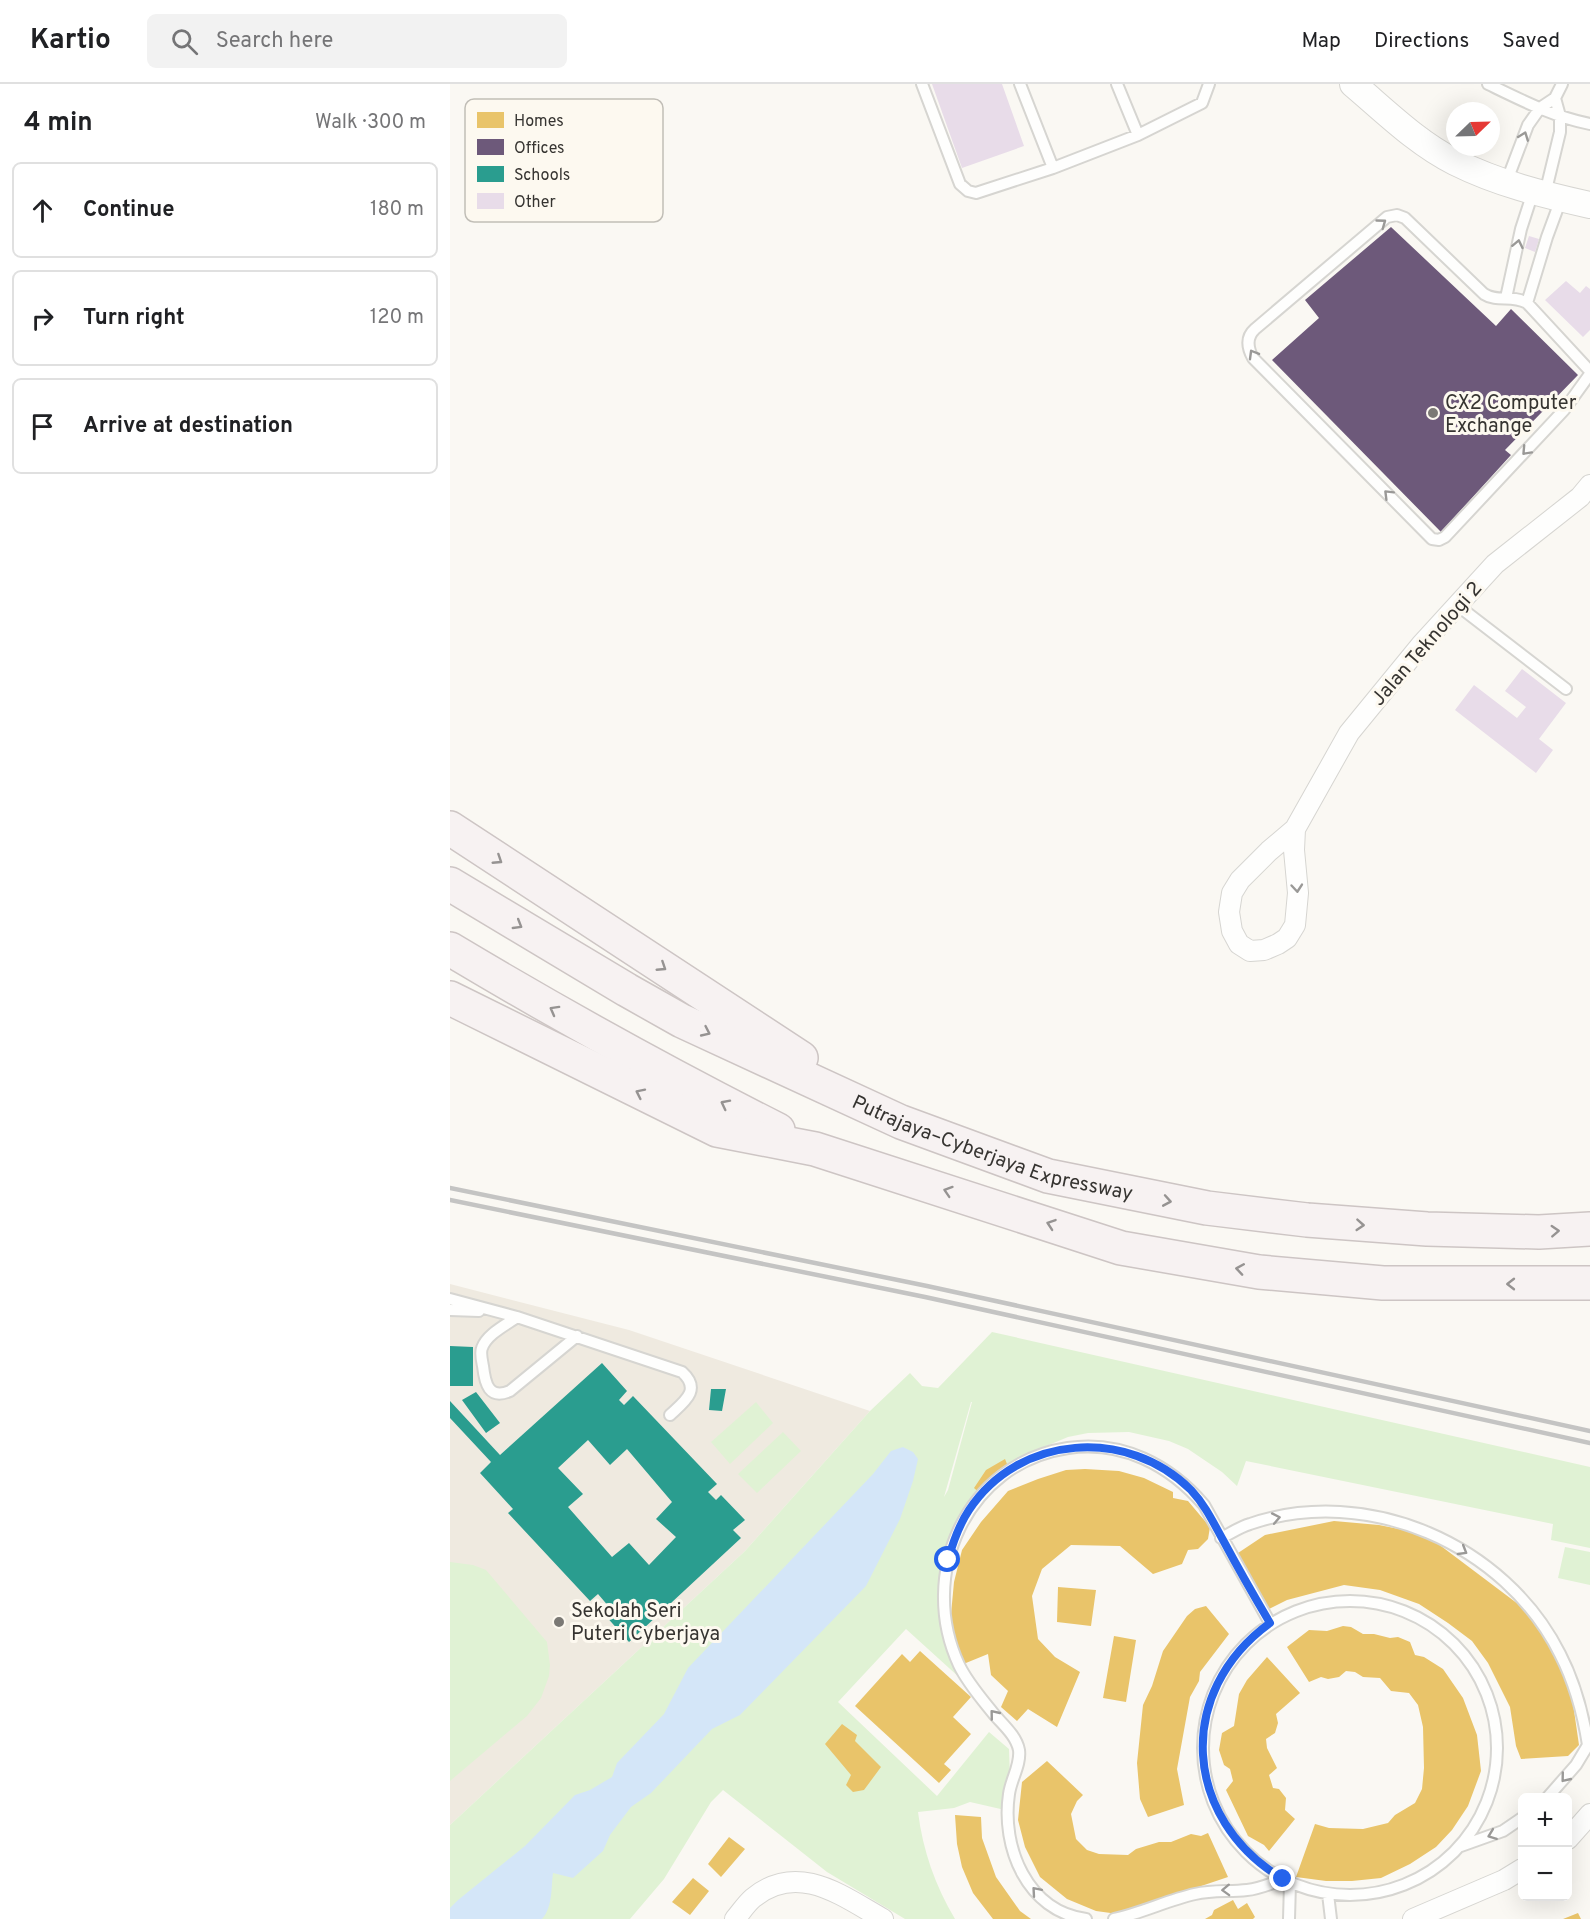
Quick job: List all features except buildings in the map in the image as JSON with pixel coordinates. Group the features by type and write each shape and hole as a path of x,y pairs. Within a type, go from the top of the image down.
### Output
{"highway":[{"path":"450,828 901,1122"},
{"name":"Putrajaya–Cyberjaya Expressway","path":"450,884 682,1021 901,1122 1048,1176 1207,1208 1307,1220 1427,1229 1539,1232 1590,1229"},
{"path":"450,949 511,986 712,1097 815,1149"},
{"path":"450,998 717,1130 815,1149 1120,1248 1269,1273 1383,1283 1590,1283"}],"street":[{"path":"1353,84 1412,134 1454,161 1506,183 1590,205"},
{"name":"Jalan Teknologi 2","path":"1295,829 1294,850 1298,893 1295,925 1287,938 1278,944 1264,950 1250,951 1239,944 1232,931 1229,912 1232,893 1240,880 1295,829 1349,733 1420,645 1495,564 1580,497 1590,485"},
{"path":"1572,1834 1590,1814"},
{"path":"1413,1919 1518,1871"},
{"path":"735,1919 752,1899 762,1892 786,1882 800,1881 835,1892 883,1919"}],"lane":[{"path":"922,84 960,184 968,191 976,193 1053,168 1138,135 1202,103 1209,84"},
{"path":"1020,84 1053,168"},
{"path":"1117,84 1138,135"},
{"path":"1488,84 1560,116 1590,124"},
{"path":"1506,183 1528,125 1540,108 1555,98 1562,84"},
{"path":"1527,303 1547,237 1546,195 1560,132 1560,116 1555,98"},
{"path":"1506,298 1521,229 1546,195"},
{"path":"1397,215 1405,218 1484,294 1490,298 1506,298 1519,298 1527,303 1590,372 1564,410 1445,537 1439,540 1432,539 1253,358 1249,351 1249,334 1387,217 1397,215"},
{"path":"1457,605 1566,689"},
{"path":"450,1299 518,1317 682,1372 689,1378 692,1385 690,1393 687,1399 670,1415"},
{"path":"450,1310 497,1311"},
{"path":"518,1317 486,1341 481,1350 484,1378 493,1393 502,1395 510,1391 577,1336"},
{"path":"1086,1919 1068,1914 1043,1899 1026,1879 1013,1854 1007,1825 1007,1810 1019,1751 1014,1738 968,1679 953,1651 945,1615 946,1578 953,1542 969,1510 993,1482 1023,1462 1057,1449 1112,1448 1130,1453 1163,1468 1198,1498 1270,1623"},
{"path":"1221,1538 1249,1524 1272,1518 1320,1512 1352,1513 1392,1520 1415,1527 1459,1548 1486,1566 1516,1593 1547,1631 1559,1652 1578,1697 1588,1745 1562,1782 1551,1793"},
{"path":"1342,1600 1371,1602 1399,1609 1441,1632 1473,1668 1490,1703 1494,1722 1497,1750 1494,1779 1489,1798 1471,1832 1459,1847 1432,1871 1400,1887 1364,1895 1328,1894 1286,1881 1251,1857 1226,1828 1210,1793 1203,1755 1206,1716 1219,1680 1240,1648 1270,1623 1287,1614 1323,1602 1342,1600"},
{"path":"1459,1847 1503,1831 1518,1821"},
{"path":"1114,1919 1186,1896 1222,1890 1258,1888 1286,1881"},
{"path":"1286,1881 1288,1919"},
{"path":"1328,1894 1330,1919"}],"shaded area":[{"name":"Sekolah Seri Puteri Cyberjaya","path":"450,1284 629,1330 870,1411 745,1551 450,1825"}],"green space":[{"path":"992,1332 1590,1467 1590,1548 1551,1540 1553,1524 1246,1461 1237,1486 1222,1472 1188,1449 1169,1441 1129,1432 1088,1433 1068,1437 1032,1452 1015,1463 963,1523 947,1580 954,1660 960,1678 906,1629 838,1702 937,1796 989,1732 1009,1749 1010,1778 1005,1810 970,1802 954,1808 918,1812 931,1867 941,1893 955,1919 905,1919 827,1872 723,1790 711,1802 664,1879 630,1919 450,1919 450,1825 745,1551 870,1411 910,1373 922,1386 938,1388","holes":["972,1402 948,1490 944,1497"]},
{"path":"756,1402 773,1423 730,1464 711,1442"},
{"path":"783,1432 801,1451 757,1493 738,1474"},
{"path":"1565,1547 1590,1552 1590,1585 1558,1578"},
{"path":"450,1562 473,1565 486,1570 547,1642 550,1665 549,1676 541,1698 527,1716 450,1781"}],"water":[{"path":"903,1447 913,1452 918,1459 913,1481 900,1519 866,1586 740,1715 712,1729 651,1793 631,1807 610,1835 603,1851 573,1878 553,1873 550,1903 542,1919 450,1919 450,1908 458,1900 525,1846 575,1795 590,1790 612,1777 617,1763 664,1714 688,1668 873,1474 891,1451"}],"railway":[{"path":"450,1188 927,1286 1590,1431"},
{"path":"450,1200 925,1297 1590,1443"}],"place":[{"name":"CX2 Computer Exchange","path":"1433,413"},
{"name":"Sekolah Seri Puteri Cyberjaya","path":"559,1622"}],"route":[{"path":"948,1560 953,1542 969,1510 993,1482 1023,1462 1057,1449 1094,1446 1130,1453 1163,1468 1192,1491 1204,1505 1270,1623 1240,1648 1219,1680 1211,1698 1203,1735 1205,1774 1210,1793 1226,1828 1251,1857 1283,1879"}]}
